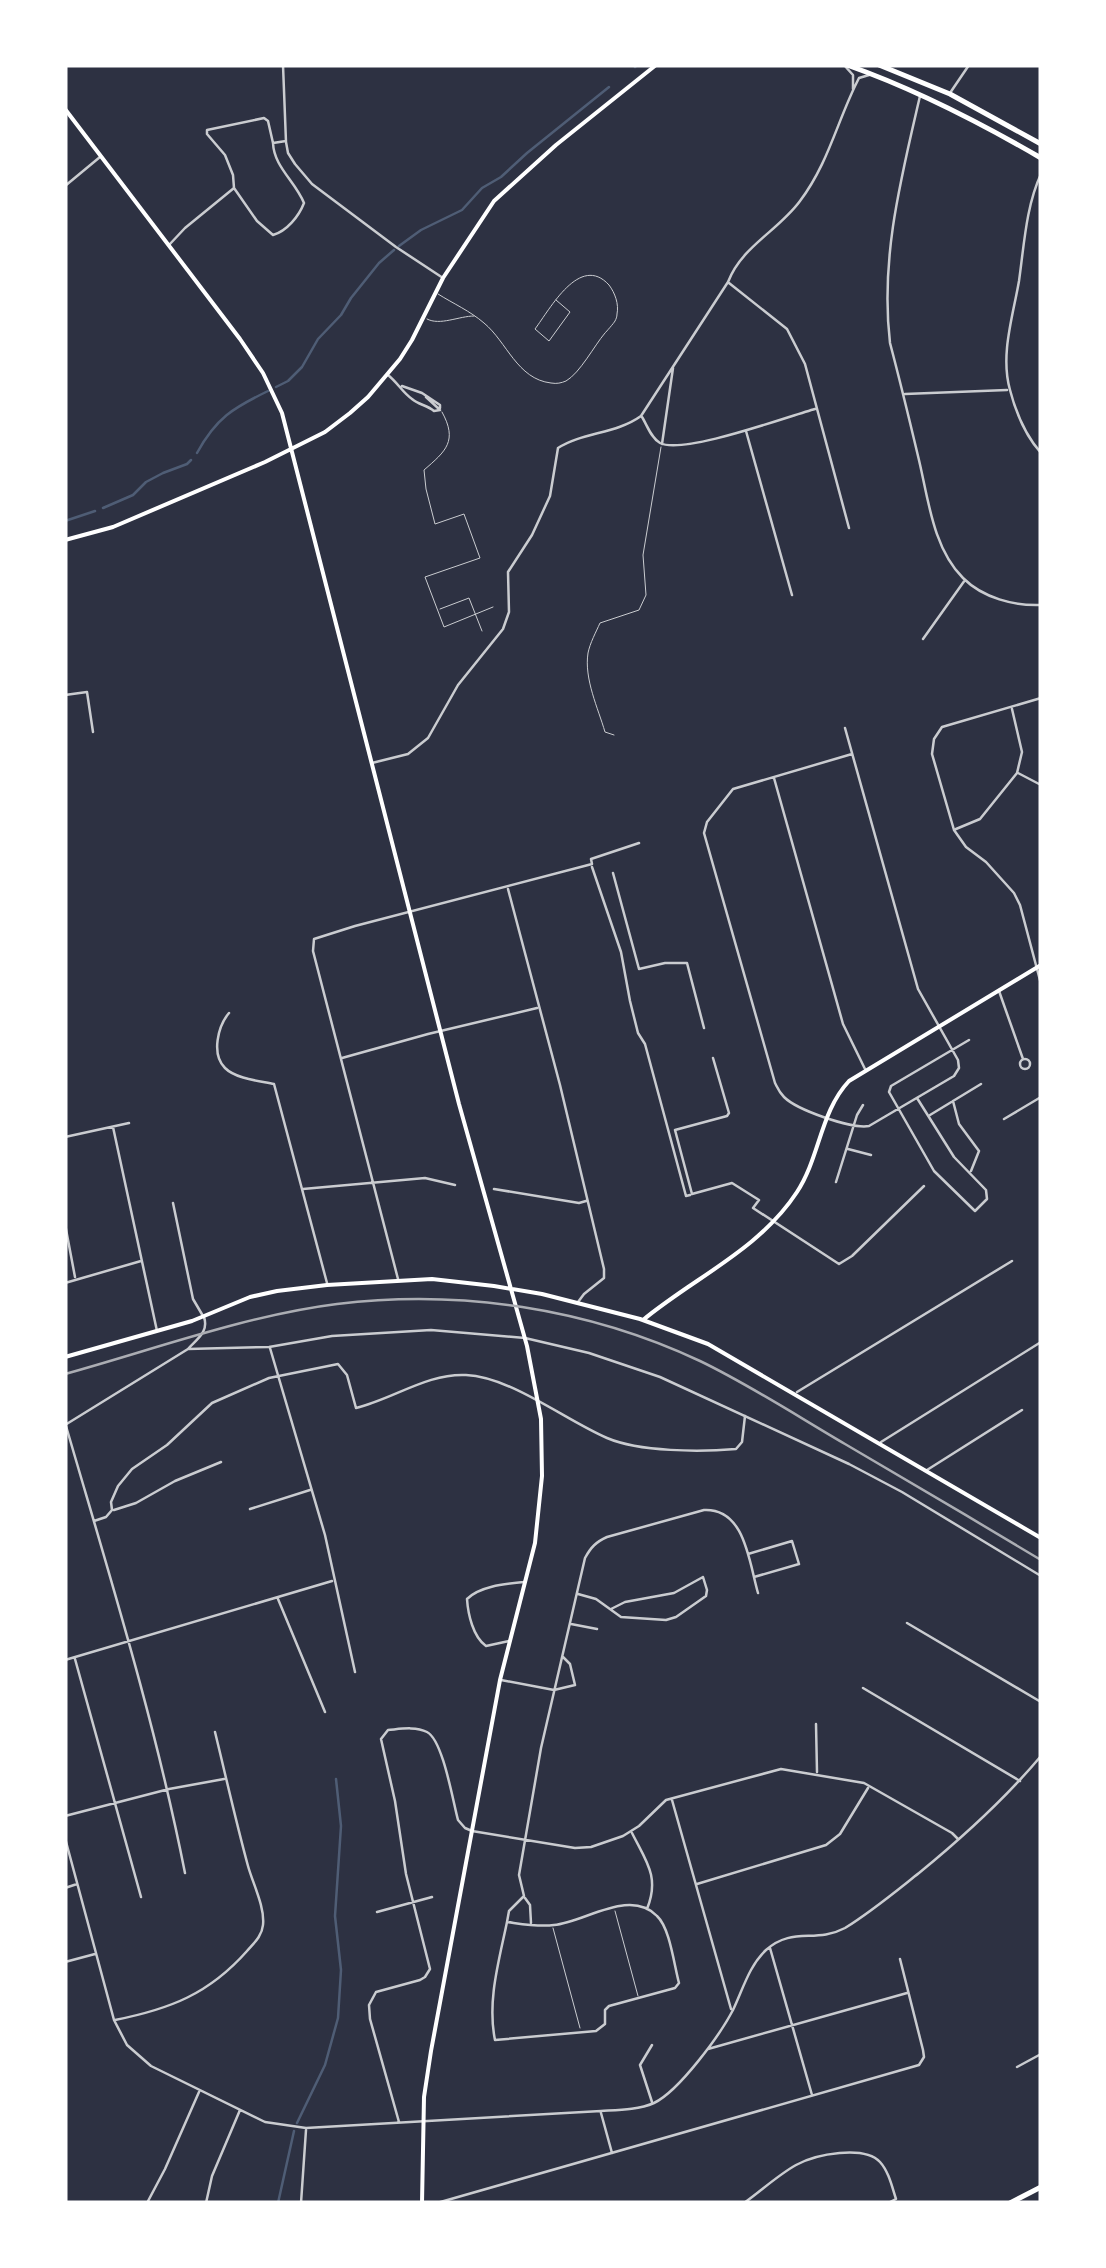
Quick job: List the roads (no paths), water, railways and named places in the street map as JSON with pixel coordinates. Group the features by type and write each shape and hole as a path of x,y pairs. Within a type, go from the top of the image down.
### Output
{"highway":[{"path":"845,65 920,95 1041,158"},
{"path":"879,65 950,94 1041,141"},
{"path":"1010,2203 1041,2188"}],"main road":[{"path":"65,540 113,527 292,450 350,413 388,374 412,340 443,278 494,201 556,145 656,65"},
{"path":"65,109 263,372 282,413 539,1402 542,1492 535,1543 500,1680 431,2052 424,2097 422,2203"},
{"path":"644,1320 740,1252 773,1221 807,1175 826,1116 838,1092 849,1081 1038,966"},
{"path":"65,1358 204,1316 261,1294 328,1285 432,1279 511,1288 644,1320 708,1344 1041,1538"}],"street":[{"path":"282,65 286,141 294,164 312,184 443,278"},
{"path":"845,65 852,75 853,90"},
{"path":"950,94 969,65"},
{"path":"371,764 408,754 428,738 458,684 503,629 509,612 508,572 532,535 550,496 558,448 623,428 641,416 728,282 733,268 790,214 818,175 860,78 876,75"},
{"path":"920,95 887,262 890,343 942,546 949,560 965,580 998,600 1041,605"},
{"path":"264,118 273,143 274,158 304,203 300,214 273,235 257,221 234,188 224,155 207,130 264,118"},
{"path":"273,143 286,141"},
{"path":"65,186 101,156"},
{"path":"1041,174 1033,197 1008,340 1009,390 1025,433 1041,453"},
{"path":"168,246 234,188"},
{"path":"1033,197 1041,200"},
{"path":"728,282 787,329 806,364 849,528"},
{"path":"662,444 674,366"},
{"path":"388,374 409,397 434,411 440,410 440,405 422,393 401,386"},
{"path":"903,394 1009,390"},
{"path":"641,416 662,444 676,446 696,444 817,408"},
{"path":"746,429 792,594"},
{"path":"923,638 965,580"},
{"path":"65,622 65,634"},
{"path":"65,695 87,692 93,732"},
{"path":"1041,698 942,727 932,754 954,830 966,847 1014,892 1041,984"},
{"path":"954,830 980,820 1017,772 1022,752 1011,707"},
{"path":"845,728 918,989 959,1068 954,1076 868,1126 854,1126 826,1116 780,1094 704,833 707,822 733,789 852,754"},
{"path":"1017,772 1041,785"},
{"path":"774,778 842,1024 865,1070"},
{"path":"639,843 591,859 621,952 637,1027 692,1194 732,1183 758,1200 753,1208 839,1264 924,1186"},
{"path":"399,1280 312,942 317,937 592,864"},
{"path":"613,874 639,969 665,962 687,964 704,1028"},
{"path":"508,888 605,1275 578,1302"},
{"path":"999,990 1023,1060"},
{"path":"340,1058 539,1008"},
{"path":"229,1012 218,1032 220,1057 225,1068 274,1084 328,1285"},
{"path":"917,1098 954,1157 986,1190 987,1199 975,1210 934,1171 889,1092 891,1086 969,1040"},
{"path":"672,1131 728,1116 712,1058"},
{"path":"929,1116 981,1084"},
{"path":"1004,1119 1041,1098"},
{"path":"953,1101 959,1124 979,1152 970,1173"},
{"path":"836,1182 863,1105"},
{"path":"65,1137 129,1122"},
{"path":"113,1127 156,1331"},
{"path":"847,1148 870,1155"},
{"path":"302,1189 425,1178 455,1185"},
{"path":"494,1189 579,1203 588,1201"},
{"path":"173,1203 193,1299 204,1316 204,1332 188,1349 65,1424 129,1641 168,1789 185,1873"},
{"path":"65,1224 76,1280"},
{"path":"65,1282 141,1261"},
{"path":"796,1393 1012,1261"},
{"path":"188,1349 269,1347 332,1336 431,1330 525,1338 588,1353 644,1370 884,1482 1041,1576"},
{"path":"880,1443 1041,1342"},
{"path":"269,1347 325,1536 355,1672"},
{"path":"94,1520 112,1510 118,1486 132,1469 167,1445 212,1404 277,1376 338,1364 347,1375 356,1408 425,1382 466,1375 502,1384 606,1437 643,1448 736,1449 742,1442 746,1416"},
{"path":"926,1470 1022,1410"},
{"path":"112,1510 136,1503 174,1481 221,1462"},
{"path":"250,1509 310,1490"},
{"path":"531,1924 530,1905 519,1875 524,1840 585,1558 596,1542 715,1509 738,1525 758,1593"},
{"path":"746,1554 792,1541 799,1564 753,1578"},
{"path":"576,1594 596,1600 610,1610 621,1617 666,1620 706,1596 707,1590 703,1577 674,1593 625,1602 610,1610"},
{"path":"65,1660 335,1580"},
{"path":"510,1642 481,1642 466,1602 476,1591 526,1582"},
{"path":"278,1598 324,1712"},
{"path":"908,1622 1041,1702"},
{"path":"570,1624 597,1629"},
{"path":"500,1680 554,1690 575,1685 570,1664 562,1656"},
{"path":"74,1657 141,1897"},
{"path":"863,1688 1020,1781"},
{"path":"816,1724 816,1775"},
{"path":"400,2124 370,2019 371,1999 376,1992 420,1980 428,1974 430,1964 406,1874 381,1740 388,1730 404,1728 432,1736 459,1824 472,1831 575,1848 592,1847 632,1832 662,1803 672,1799 773,1769 788,1769 870,1785 959,1840"},
{"path":"114,2020 195,1996 247,1951 264,1927 216,1732"},
{"path":"65,1838 114,2020 127,2045 150,2066 265,2122 306,2128 640,2108 668,2094 681,2081 732,2012 752,1967 770,1947 786,1937 820,1937 848,1926 881,1904 959,1840 1041,1756"},
{"path":"65,1816 226,1778"},
{"path":"696,1885 826,1845 840,1834 870,1785"},
{"path":"672,1799 732,2012"},
{"path":"632,1832 655,1886 647,1909"},
{"path":"65,1888 78,1884"},
{"path":"507,1922 552,1925 625,1904 639,1905 658,1916 664,1926 679,1983 675,1988 610,2006 605,2010 602,2028 495,2040 492,2004 509,1910 524,1896"},
{"path":"376,1912 432,1897"},
{"path":"770,1947 812,2096"},
{"path":"65,1962 97,1953"},
{"path":"437,2203 919,2065 924,2057 900,1959"},
{"path":"706,2050 909,1992"},
{"path":"652,2045 640,2065 653,2103"},
{"path":"1018,2067 1041,2054"},
{"path":"148,2203 199,2090"},
{"path":"206,2203 212,2176 240,2108"},
{"path":"601,2111 612,2153"},
{"path":"301,2203 306,2128"},
{"path":"744,2203 797,2164 862,2152 878,2160 886,2172 896,2199 888,2203"}],"lane":[{"path":"436,292 456,302 494,333 524,371 542,381 561,383 569,379 615,322 618,310 611,287 601,279 591,275 574,281 560,294 536,329 550,340 570,312 556,300"},
{"path":"424,317 434,322 474,316"},
{"path":"440,410 451,436 449,445 424,470 435,524 464,514 480,558 425,577 444,627 494,607"},
{"path":"614,735 605,732 588,669 588,650 600,623 638,610 646,595 643,555 662,444"},
{"path":"438,610 469,598 482,631"},
{"path":"614,1908 638,1998"},
{"path":"552,1925 582,2033"}],"waterway":[{"path":"399,246 462,210 482,188 501,177 609,87"},
{"path":"276,387 302,367 318,339 394,250"},
{"path":"197,453 227,415 268,391"},
{"path":"103,508 191,460"},
{"path":"65,521 95,511"},
{"path":"297,2123 325,2065 338,2018 341,1970 335,1916 341,1826 336,1779"},
{"path":"278,2203 294,2131"}],"railway":[{"path":"65,1374 235,1325 337,1304 430,1299 522,1307 613,1328 700,1361 1041,1560"}]}
